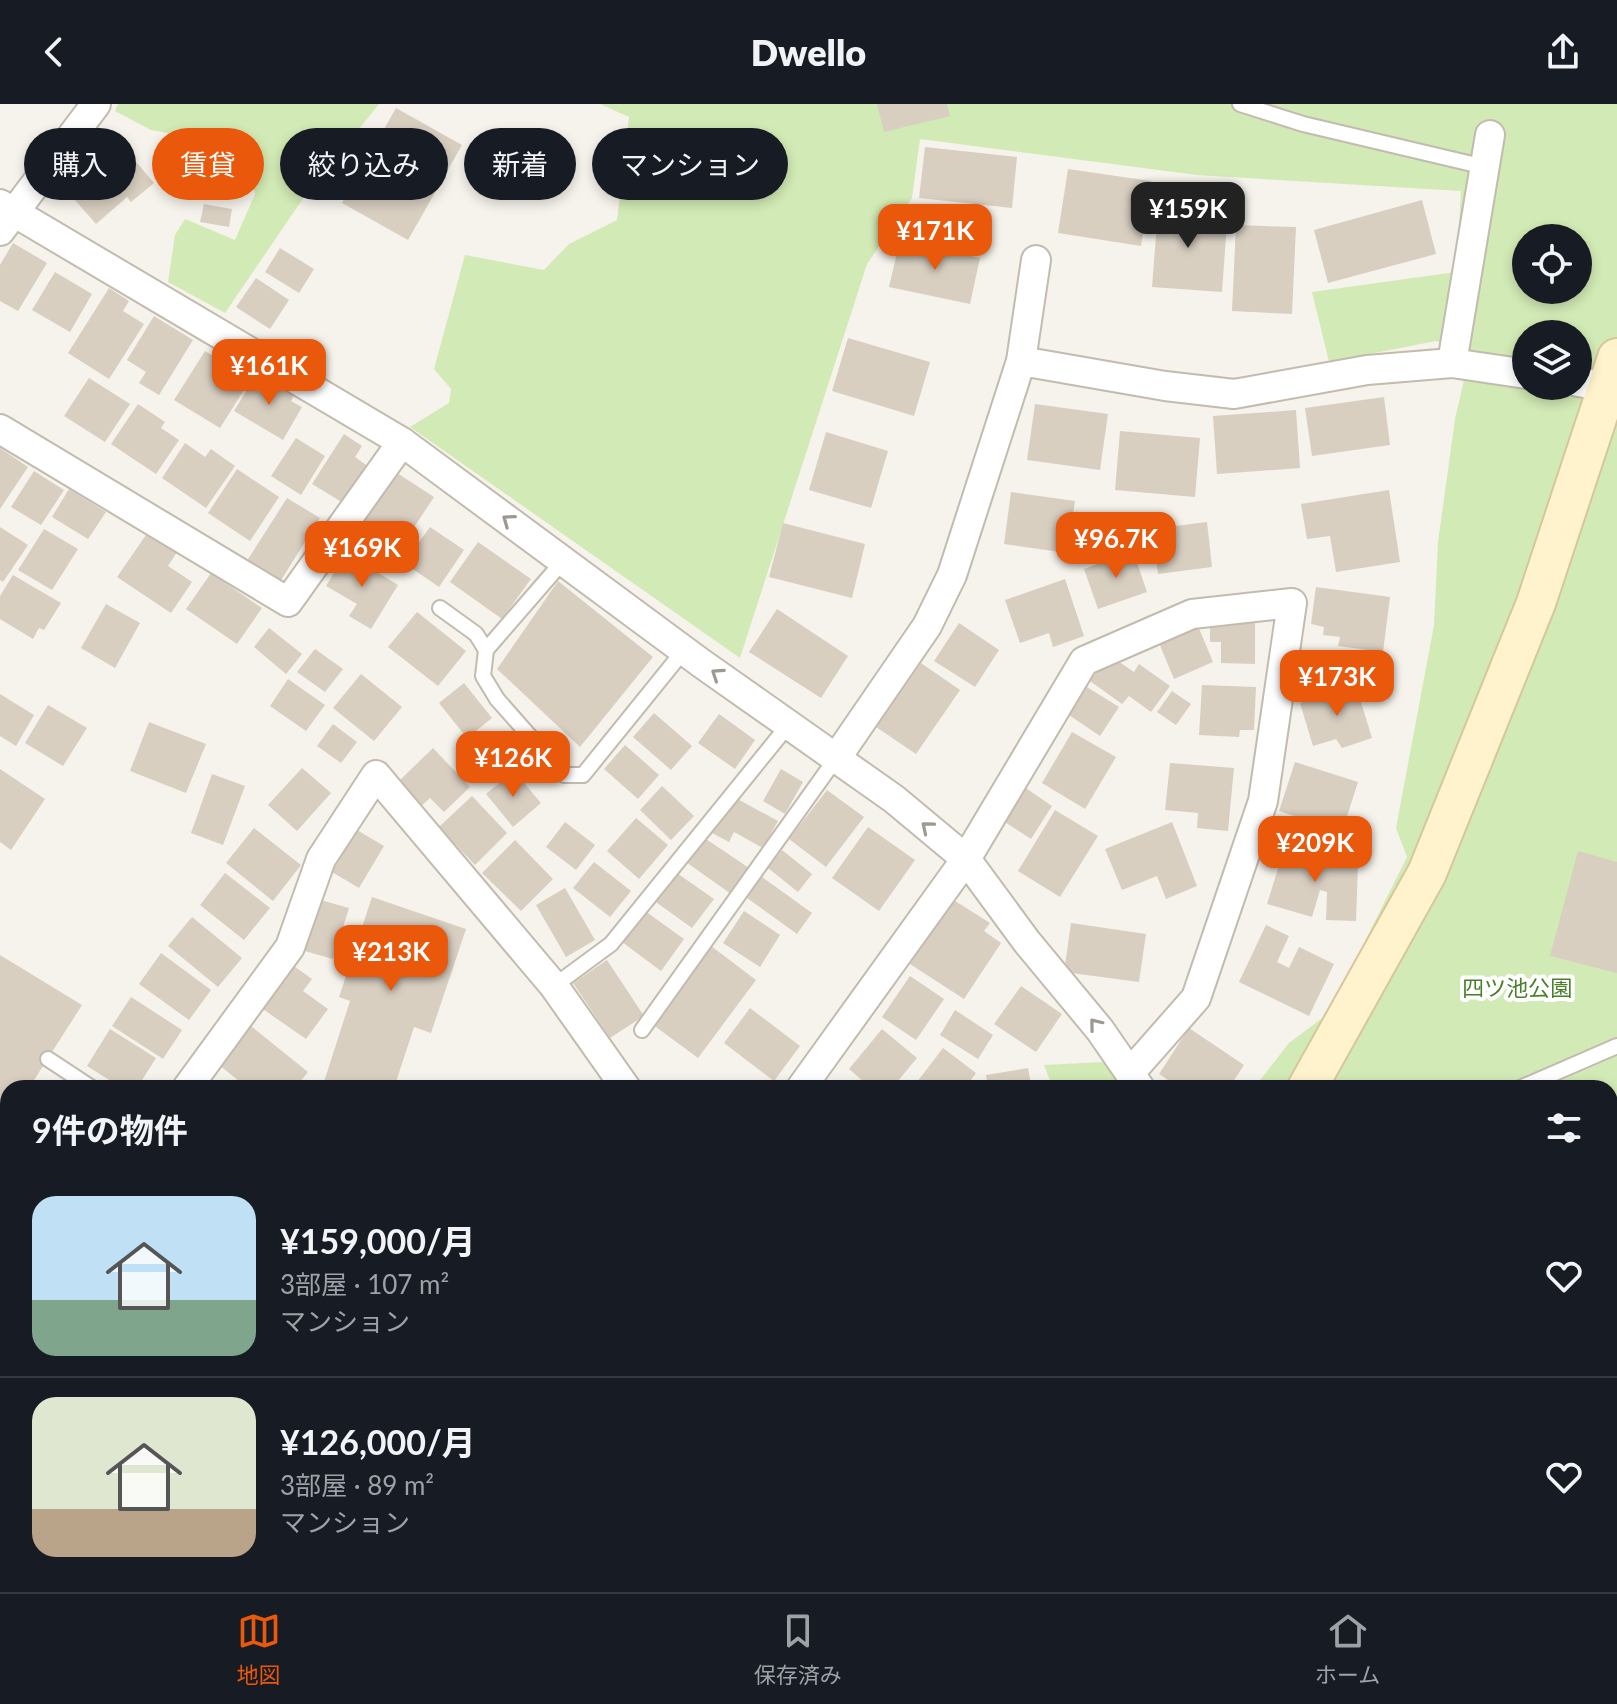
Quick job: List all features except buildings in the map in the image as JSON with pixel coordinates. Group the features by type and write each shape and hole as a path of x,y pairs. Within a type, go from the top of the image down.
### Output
{"street":[{"path":"96,104 5,216 402,442 701,663 837,757 966,859 1027,942 1100,1030 1135,1080 1196,998 1263,801 1292,603 1192,614 1084,661 966,859 807,1080"},
{"path":"1452,363 1490,135"},
{"path":"837,757 927,626 952,575 1021,361 1036,260"},
{"path":"1021,361 1165,386 1234,394 1367,370 1452,363 1512,372"},
{"path":"1311,1080 1427,873 1536,603 1602,376"},
{"path":"0,429 288,602 402,442"},
{"path":"193,1080 290,947 321,859 376,775 554,986 620,1080"}],"lane":[{"path":"1240,104 1303,124 1485,167"},
{"path":"564,560 486,650 483,676 497,699 564,775 583,775 685,649"},
{"path":"440,608 476,634 486,650"},
{"path":"554,986 611,944 790,723"},
{"path":"642,1030 837,757"},
{"path":"1538,1080 1617,1046"},
{"path":"48,1059 80,1080"}],"green space":[{"path":"118,104 379,104 360,128 280,128 280,200 302,200 225,313 168,282 175,235 185,219 235,240 252,200 264,200 264,128 152,130 115,111"},
{"name":"四ツ池公園","path":"600,104 1617,104 1617,1080 1260,1080 1289,1043 1329,1013 1407,857 1396,828 1434,625 1438,542 1455,419 1471,350 1436,341 1329,362 1312,292 1456,272 1461,191 1197,175 920,139 912,198 867,264 740,658 410,427 449,403 451,389 434,369 465,255 544,270 569,244 617,220 619,200 788,200 788,128 628,128 629,117"},
{"path":"1104,1062 1132,1080 1050,1080 1044,1065"}]}
